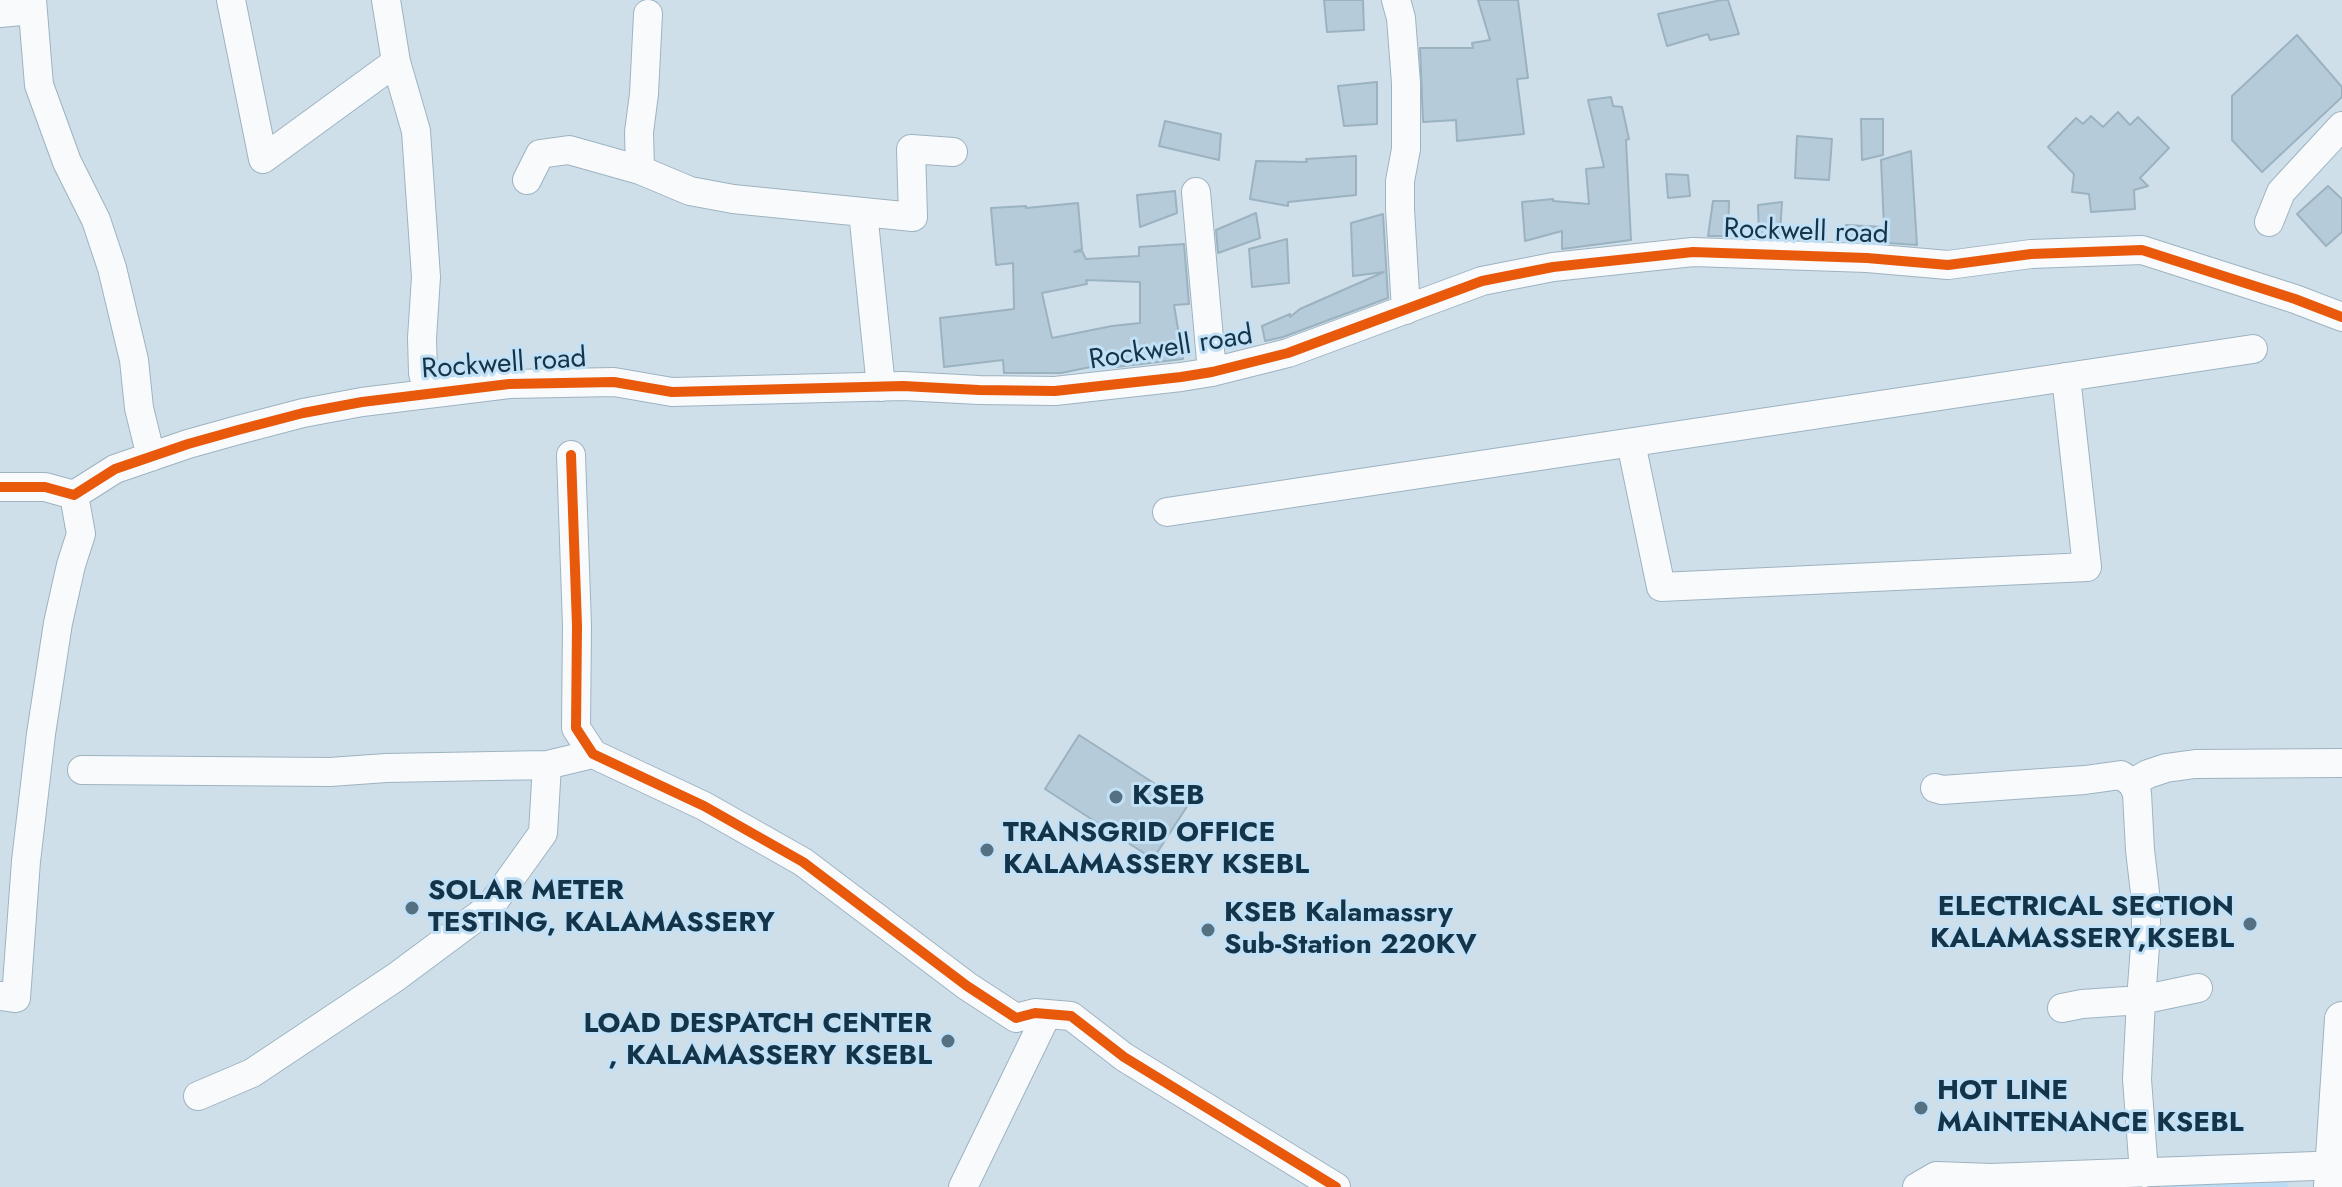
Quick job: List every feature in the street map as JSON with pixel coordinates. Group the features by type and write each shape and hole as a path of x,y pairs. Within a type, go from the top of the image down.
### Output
{"main road":[{"path":"2335,1172 2342,1019"}],"street":[{"path":"231,0 263,159 396,62"},
{"path":"386,0 396,62 416,131 426,277 423,373 428,393"},
{"path":"1396,0 1401,18 1406,83 1406,149 1400,181 1400,209 1406,310"},
{"path":"0,13 32,5 39,85 67,162 96,220 112,268 134,360 139,408 151,457"},
{"path":"640,170 639,132 648,14"},
{"path":"2269,222 2281,192 2342,126"},
{"path":"527,180 540,154 569,150 640,170 690,191 733,199 913,217 911,149 953,152"},
{"path":"1196,192 1212,372"},
{"path":"863,212 881,387"},
{"name":"Rockwell road","path":"74,495 115,469 151,457 303,413 362,402 509,384 584,382 614,382 672,392 881,387 1055,391 1212,372 1288,353 1482,281 1553,267 1693,252 1867,258 1948,265 2031,254 2142,250 2342,317"},
{"path":"1167,512 2253,349"},
{"path":"1631,443 1661,587 2087,567 2066,377"},
{"path":"571,455 577,626 576,728 593,754 704,806 803,862 967,986 1016,1018 1035,1013 1071,1016 1124,1057 1336,1187"},
{"path":"0,487 45,487 74,495 81,534 58,623 41,734 26,861 16,998 0,996"},
{"path":"82,770 330,772 547,765 593,754"},
{"path":"2132,783 2166,768 2195,764 2342,763"},
{"path":"198,1096 252,1073 396,977 490,907 543,833 547,765"},
{"path":"1935,788 1942,790 2121,775 2132,783 2137,793 2146,901 2137,1079 2144,1173"},
{"path":"2062,1008 2141,1000 2198,988"},
{"path":"963,1187 1047,1014"},
{"path":"1917,1187 1936,1176 1991,1178 2252,1167 2335,1172"}],"shaded area":[{"path":"2287,1178 2288,1187 1954,1187"}],"building":[{"path":"1324,0 1363,0 1364,30 1327,32"},
{"path":"1478,0 1518,0 1528,78 1517,79 1524,134 1457,141 1456,120 1423,122 1420,48 1473,48 1472,43 1490,40"},
{"path":"1728,0 1739,34 1710,40 1708,34 1667,46 1658,14"},
{"path":"2297,35 2342,87 2342,97 2262,172 2232,140 2232,96"},
{"path":"1377,82 1377,124 1344,126 1338,86"},
{"path":"1611,97 1613,106 1622,107 1629,139 1626,140 1631,240 1562,249 1562,231 1525,241 1522,202 1553,199 1589,204 1586,169 1604,167 1588,100"},
{"path":"2118,112 2130,125 2138,117 2169,148 2140,178 2148,186 2134,190 2135,209 2091,212 2089,194 2072,192 2074,174 2048,147 2076,118 2083,124 2091,116 2103,127"},
{"path":"1861,119 1883,119 1883,155 1862,160"},
{"path":"1165,121 1221,134 1219,160 1159,146"},
{"path":"1797,136 1832,139 1829,180 1795,178"},
{"path":"1911,151 1917,245 1845,240 1846,225 1884,227 1881,160"},
{"path":"1356,156 1356,195 1288,202 1288,206 1250,199 1256,161 1307,162 1306,159"},
{"path":"1666,174 1688,175 1690,196 1668,198"},
{"path":"2328,186 2342,199 2342,232 2326,246 2297,214"},
{"path":"1175,191 1177,213 1140,227 1137,195"},
{"path":"1713,201 1729,201 1728,236 1708,236"},
{"path":"1782,202 1780,234 1759,237 1758,205"},
{"path":"1078,203 1082,249 1074,252 1082,251 1086,259 1139,256 1139,247 1184,244 1189,304 1174,305 1183,359 1116,367 1115,362 1061,373 1004,373 1003,360 944,367 940,318 1014,309 1013,263 996,265 991,208","holes":["1086,280 1140,282 1140,323 1052,338 1042,293 1087,284"]},
{"path":"1256,213 1260,238 1218,253 1216,230"},
{"path":"1383,214 1388,298 1265,341 1262,326 1290,314 1290,317 1300,309 1384,272 1353,276 1351,223"},
{"path":"1287,239 1289,283 1252,287 1249,249"},
{"name":"KSEB","path":"1079,735 1188,805 1153,859 1045,789"}],"cycle path":[{"path":"0,487 45,487 74,495 115,469 188,444 303,413 362,402 509,384 614,382 672,392 903,386 1055,391 1181,377 1288,353 1482,281 1553,267 1693,252 1867,258 1948,265 2031,254 2142,250 2342,317"},
{"path":"571,455 577,626 576,728 593,754 704,806 803,862 967,986 1016,1018 1035,1013 1071,1016 1124,1057 1336,1187"}],"place":[{"name":"KSEB","path":"1116,797"},
{"name":"TRANSGRID OFFICE KALAMASSERY KSEBL","path":"987,850"},
{"name":"SOLAR METER TESTING, KALAMASSERY","path":"412,908"},
{"name":"ELECTRICAL SECTION KALAMASSERY,KSEBL","path":"2250,924"},
{"name":"KSEB Kalamassry Sub-Station 220KV","path":"1208,930"},
{"name":"LOAD DESPATCH CENTER , KALAMASSERY KSEBL","path":"948,1041"},
{"name":"HOT LINE MAINTENANCE KSEBL","path":"1921,1108"}]}
